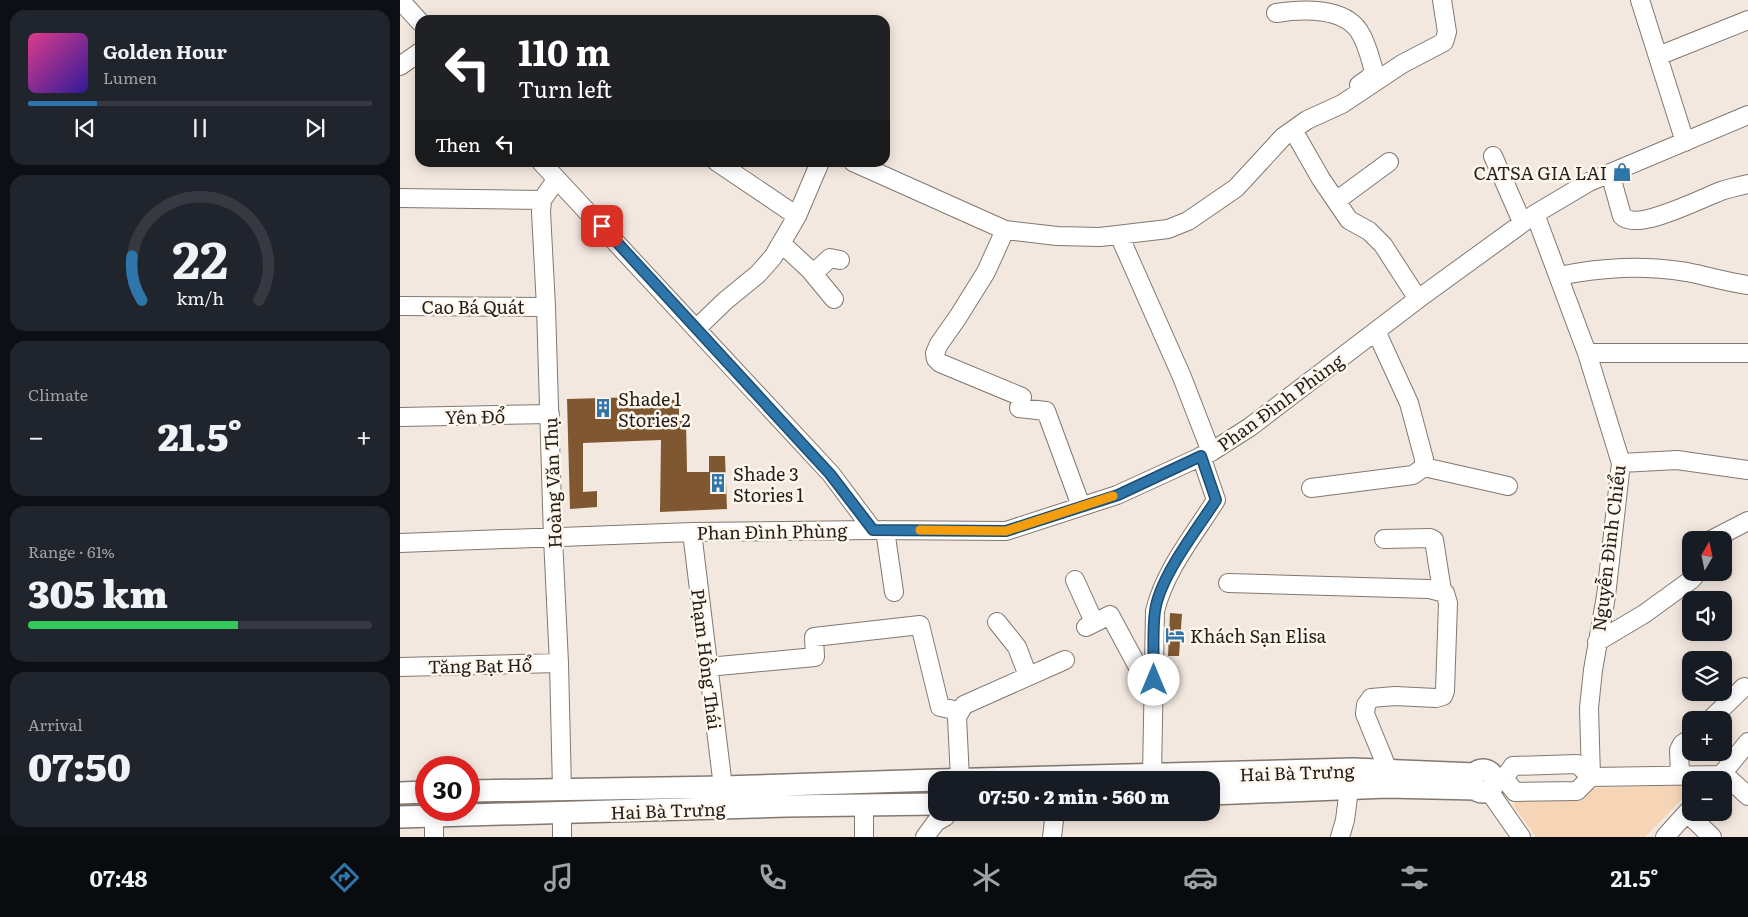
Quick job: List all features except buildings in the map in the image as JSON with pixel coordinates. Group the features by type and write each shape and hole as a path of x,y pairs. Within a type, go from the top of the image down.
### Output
{"main road":[{"name":"Hai Bà Trưng","path":"1220,777 1488,782"},
{"path":"1220,793 1351,779"},
{"name":"Hai Bà Trưng","path":"480,791 723,787 928,780"},
{"path":"562,790 562,814"},
{"path":"400,793 415,792"},
{"name":"Hai Bà Trưng","path":"400,817 434,827 562,814 864,805 928,810"}],"street":[{"path":"400,0 415,16"},
{"path":"864,167 1004,230 1057,236 1100,237 1168,229 1188,221 1236,188 1283,137 1293,130 1319,114 1342,104 1402,64 1444,42 1447,32 1442,0"},
{"path":"1640,0 1685,142"},
{"path":"1276,12 1306,10 1337,16 1351,22 1364,41 1373,73 1323,108 1319,114"},
{"path":"1658,56 1748,20"},
{"path":"400,66 415,56"},
{"name":"Phan Đình Phùng","path":"400,543 692,532 1006,531 1118,495 1206,454 1250,427 1376,330 1529,218 1589,182 1748,115"},
{"path":"1293,130 1349,220 1370,231 1383,245 1418,299"},
{"name":"Nguyễn Đình Chiểu","path":"1493,156 1529,218 1559,276 1587,353 1621,462 1606,596 1597,642 1589,708 1591,777"},
{"path":"1336,201 1389,162"},
{"path":"546,167 830,474 879,530 894,592"},
{"path":"725,167 797,216"},
{"path":"696,329 766,266 797,216 818,167"},
{"path":"1610,174 1622,216 1626,220 1631,221 1646,220 1706,199 1720,191 1748,184"},
{"path":"400,198 542,200 556,180"},
{"name":"Hoàng Văn Thụ","path":"542,200 550,414 552,538 560,663 562,790"},
{"path":"1004,230 986,272 939,344 935,353 936,358 940,363 1022,397 1020,408 1046,411 1081,506"},
{"path":"1119,235 1182,377 1206,454 1216,500 1168,575 1159,594 1154,628 1152,771"},
{"path":"781,243 810,270 834,298"},
{"path":"810,270 818,269 830,258 840,260"},
{"path":"1559,276 1606,268 1650,268 1686,272 1748,285"},
{"name":"Cao Bá Quát","path":"400,306 546,307"},
{"path":"1376,330 1409,402 1424,459 1424,467"},
{"path":"1587,353 1748,353"},
{"name":"Yên Đổ","path":"400,417 550,414"},
{"path":"1621,462 1677,460 1748,470"},
{"path":"1424,467 1508,486"},
{"path":"1311,488 1414,475 1424,467"},
{"path":"1729,531 1748,521"},
{"name":"Phạm Hồng Thái","path":"692,532 723,787"},
{"path":"1384,540 1430,538 1434,540 1442,591 1445,593 1448,603 1445,691 1443,696 1436,698 1395,696 1371,698 1366,705 1365,714 1388,779"},
{"path":"1075,580 1090,624 1110,615 1154,698"},
{"path":"1597,642 1644,614 1690,581"},
{"path":"1228,583 1429,589 1442,591"},
{"path":"998,622 1017,647 1028,676"},
{"path":"708,667 815,657 814,637 920,625 940,707 959,712"},
{"path":"960,771 957,717 964,705 1065,660"},
{"name":"Tăng Bạt Hổ","path":"400,667 560,663"},
{"path":"1719,711 1744,687"},
{"path":"1724,771 1748,742"},
{"path":"1488,782 1515,792 1577,791 1591,777 1680,775 1679,750 1682,744"},
{"path":"1488,782 1513,766 1577,764 1591,777"},
{"path":"1340,837 1345,820 1351,779"},
{"path":"1732,781 1748,796"},
{"path":"1488,782 1521,837"},
{"path":"864,805 864,837"},
{"path":"562,814 562,837"},
{"path":"1665,837 1682,818"},
{"path":"925,837 937,821"},
{"path":"939,837 948,824 947,821"},
{"path":"1052,837 1053,821"},
{"path":"1698,821 1712,837"}],"shaded area":[{"path":"1682,785 1682,799 1645,837 1536,837 1513,805 1525,790"}],"slow traffic":[{"path":"920,530 1006,531 1113,496"}],"place":[{"name":"CATSA GIA LAI","path":"1622,172"},
{"name":"Shade 1 Stories 2","path":"603,408"},
{"name":"Shade 3 Stories 1","path":"718,483"},
{"name":"Khách Sạn Elisa","path":"1175,635"}],"route":[{"path":"602,226 830,474 873,530 1006,531 1118,495 1201,456 1216,500 1168,575 1159,594 1154,628 1154,680"}]}
